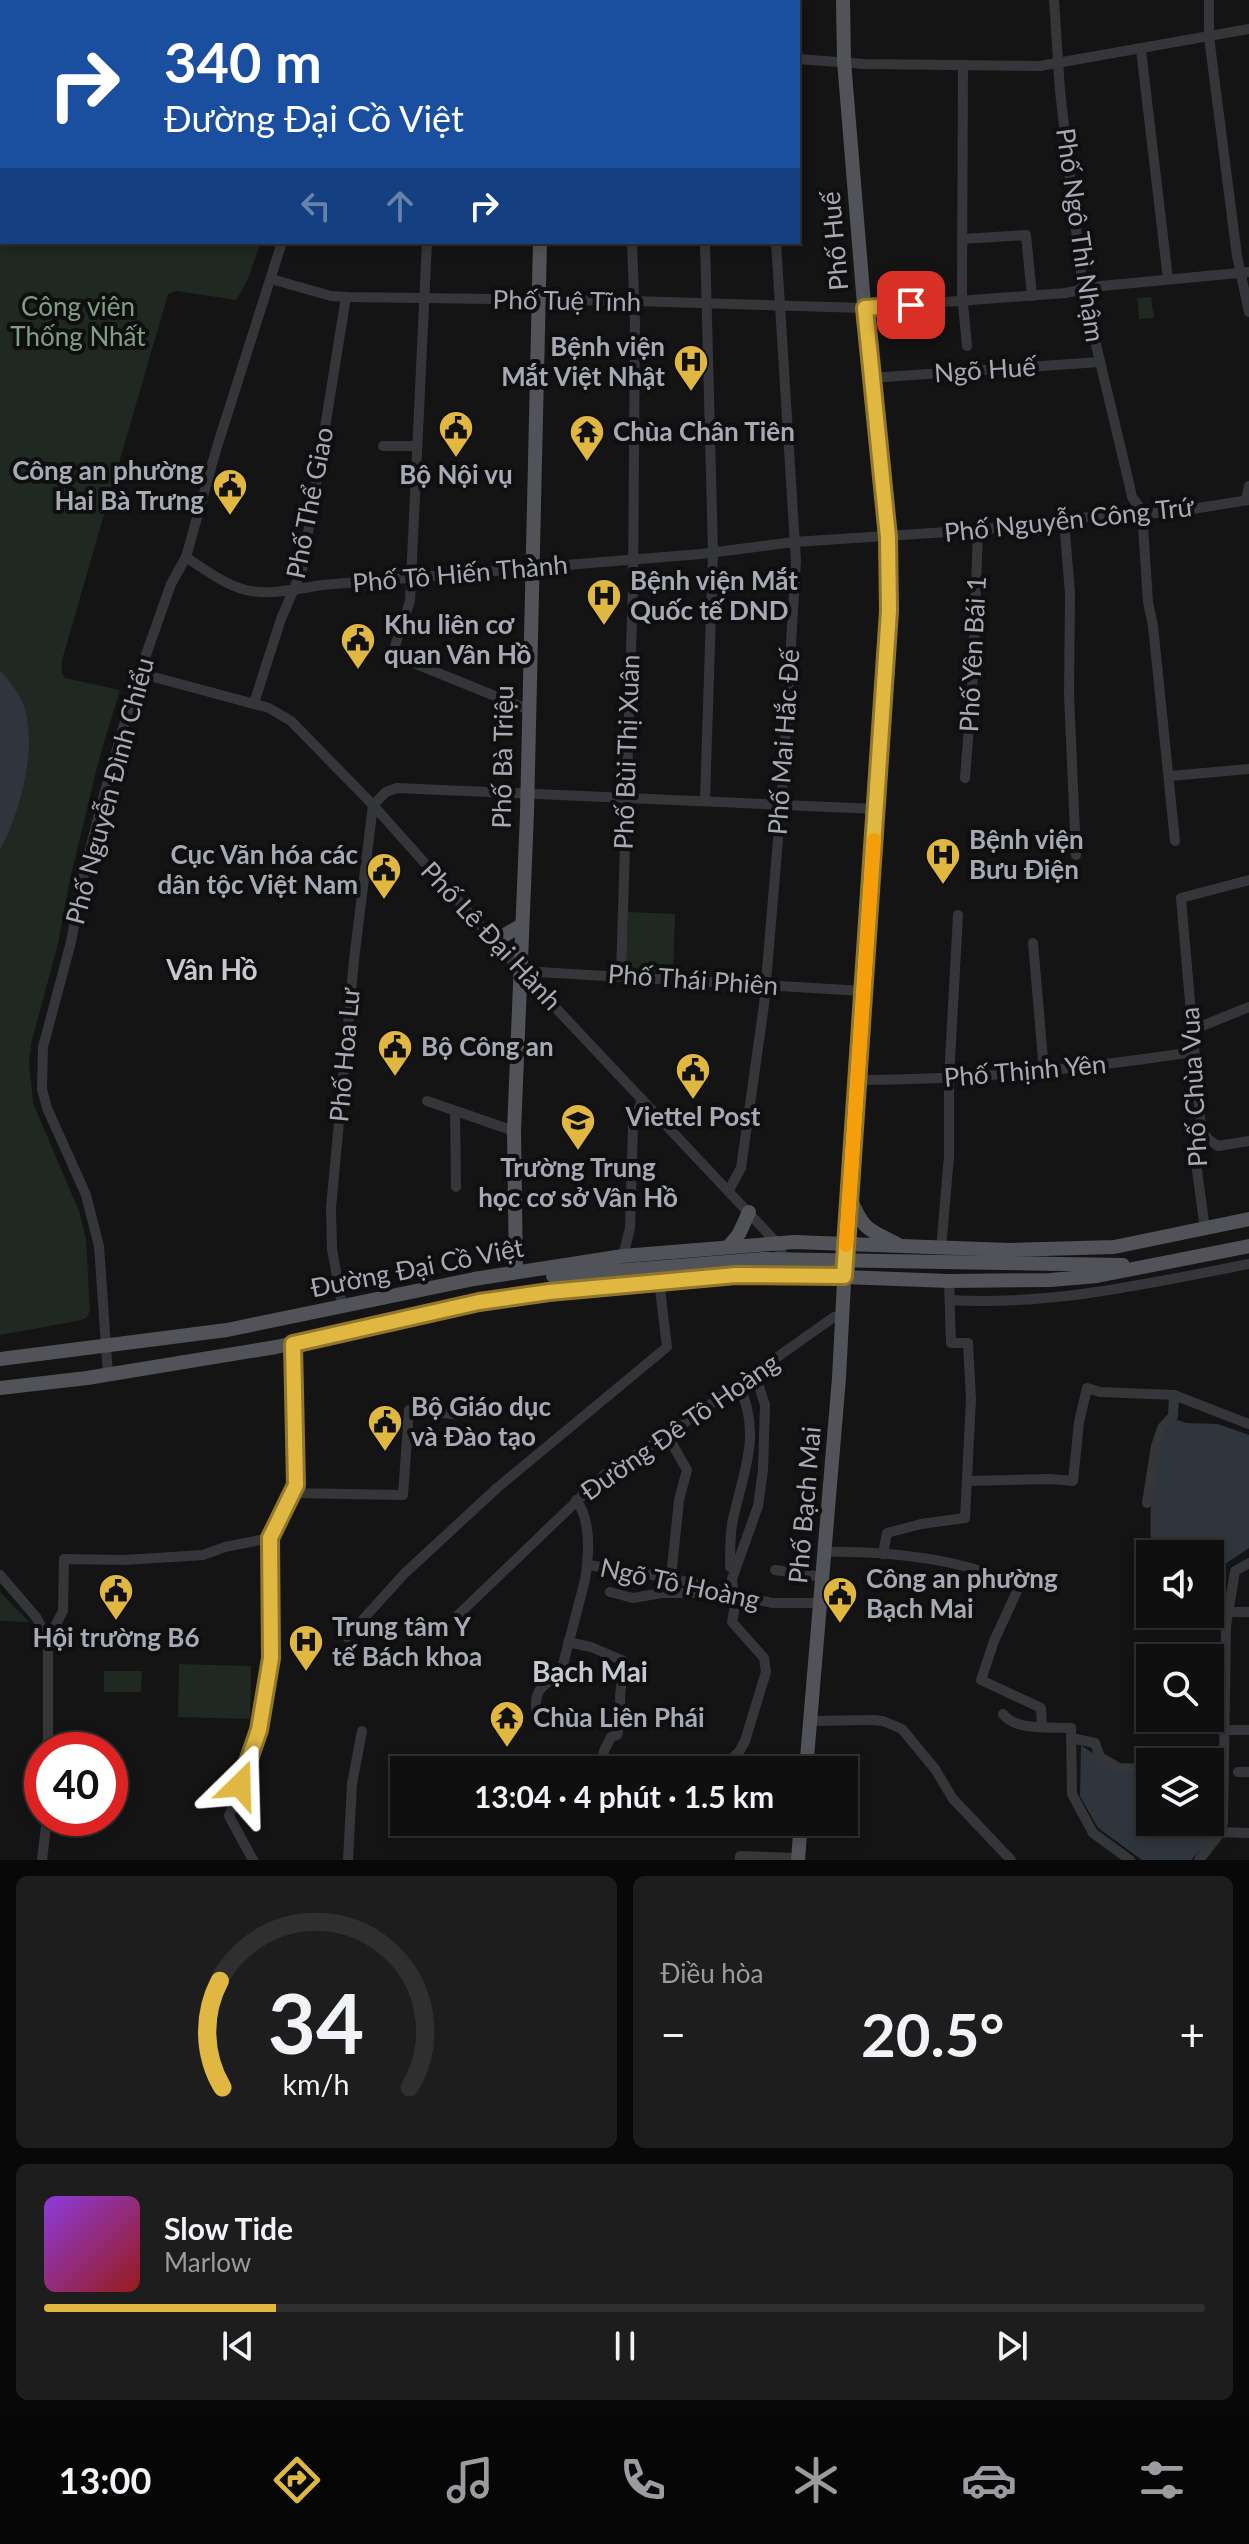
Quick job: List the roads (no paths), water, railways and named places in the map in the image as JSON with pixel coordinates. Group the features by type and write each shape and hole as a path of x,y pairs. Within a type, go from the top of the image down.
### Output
{"main road":[{"name":"Phố Huế","path":"843,0 844,61 870,378 888,537 889,611 846,1244"},
{"name":"Phố Bà Triệu","path":"509,1273 527,793 540,244"},
{"path":"496,940 522,925"},
{"path":"849,1195 863,1225 904,1248"},
{"path":"736,1275 744,1257 739,1250 729,1246 749,1212"},
{"path":"1008,1263 1084,1256 1249,1219"},
{"name":"Đường Đại Cồ Việt","path":"0,1359 269,1323 416,1290 623,1256 776,1242 941,1249 1114,1247"},
{"name":"Phố Bạch Mai","path":"807,1756 843,1316 846,1244"},
{"path":"509,1273 526,1280 763,1259 1148,1266 1249,1246"},
{"path":"926,1280 914,1273 913,1259 921,1253 941,1249"},
{"name":"Đường Đại Cồ Việt","path":"0,1388 108,1375 293,1344 479,1302 549,1292 736,1275 792,1274 949,1281 1050,1280 1097,1276 1148,1266"},
{"path":"549,1292 636,1269"},
{"path":"416,1290 421,1315"},
{"path":"798,1859 800,1836"}],"street":[{"name":"Phố Ngô Thì Nhậm","path":"1054,0 1083,290 1132,497 1142,511 1148,602 1175,841"},
{"path":"1209,0 1209,37 1249,312"},
{"path":"800,59 864,64 1040,66 1249,29"},
{"path":"1141,50 1168,279"},
{"path":"963,65 962,239 967,346"},
{"path":"962,239 1026,235 1032,296"},
{"name":"Phố Nguyễn Đình Chiểu","path":"108,1375 99,1246 92,1217 42,1089 45,1035 71,942 82,882 139,673 171,584 186,557 216,450 281,244"},
{"path":"427,244 410,601 394,655 527,709"},
{"name":"Phố Bùi Thị Xuân","path":"621,975 633,559 632,244"},
{"path":"705,244 713,552 705,800"},
{"name":"Phố Mai Hắc Đế","path":"729,1190 741,1168 765,985 796,561 776,244"},
{"name":"Phố Tuệ Tĩnh","path":"271,279 331,296 346,297 865,308 1032,296 1245,272"},
{"name":"Phố Thể Giao","path":"254,703 281,619 302,570 346,297"},
{"name":"Ngõ Huế","path":"870,378 1100,362"},
{"path":"383,446 417,446"},
{"path":"1247,500 1249,486"},
{"name":"Phố Nguyễn Công Trứ","path":"888,537 1142,511 1167,513 1247,500"},
{"path":"1064,521 1070,593 1069,694 1076,855"},
{"name":"Phố Yên Bái 1","path":"965,778 974,662 978,530"},
{"name":"Phố Tô Hiến Thành","path":"186,557 242,591 262,594 322,585 532,569 794,542 888,537"},
{"name":"Phố Lê Đại Hành","path":"139,673 254,703 279,712 291,721 373,805 521,971 749,1212 776,1242 792,1274"},
{"path":"1170,776 1249,769"},
{"path":"373,805 386,792 397,788 876,809"},
{"name":"Phố Hoa Lư","path":"342,1305 332,1249 331,1208 373,805"},
{"name":"Phố Chùa Vua","path":"1205,1229 1196,1163 1201,1128 1181,898 1249,880"},
{"path":"941,1249 949,1156 949,1078 958,915"},
{"path":"1033,943 1044,1071"},
{"name":"Phố Thái Phiên","path":"521,971 864,991"},
{"path":"1192,1030 1249,1007"},
{"name":"Phố Thịnh Yên","path":"857,1080 949,1078 1044,1071 1193,1052"},
{"path":"623,1256 630,1228 633,1126 642,1099"},
{"path":"427,1101 514,1131"},
{"path":"455,1111 456,1187"},
{"path":"1201,1128 1208,1139 1218,1146 1249,1141"},
{"path":"950,1300 1021,1301 1101,1292 1249,1264"},
{"path":"347,1637 404,1574 497,1488 667,1347 659,1281"},
{"path":"883,1554 887,1533 921,1524 965,1518 971,1399 968,1343 951,1343 949,1281"},
{"name":"Đường Đê Tô Hoàng","path":"457,1616 605,1474 739,1386 834,1317 843,1316"},
{"path":"253,1860 229,1816 257,1740 269,1673 270,1538 296,1485 293,1344"},
{"path":"735,1756 745,1741 766,1672 764,1658 732,1622 734,1568 758,1506 763,1470 765,1405 755,1374"},
{"path":"730,1567 733,1523 750,1436 748,1406 739,1386"},
{"path":"969,1481 1073,1481 1079,1422 1087,1388 1100,1392 1174,1395 1249,1424"},
{"path":"1147,1503 1156,1446 1167,1420 1173,1416 1174,1395"},
{"path":"292,1493 403,1495 409,1410 463,1415"},
{"path":"667,1435 687,1470 679,1500 671,1578"},
{"path":"537,1716 537,1691 560,1676 588,1565 586,1516 576,1500"},
{"path":"48,1732 48,1639 63,1611 64,1559 124,1560 203,1555 270,1538"},
{"path":"824,1552 942,1559 1007,1582 1017,1591 994,1641 981,1680 1041,1708 1042,1727"},
{"path":"1224,1786 1227,1612 1235,1571 1249,1563"},
{"name":"Ngõ Tô Hoàng","path":"588,1565 671,1578 772,1603 821,1603"},
{"path":"775,1570 822,1577"},
{"path":"0,1575 36,1617 48,1639"},
{"path":"610,1592 633,1598 662,1593 732,1592"},
{"path":"1227,1612 1249,1612"},
{"path":"568,1642 591,1647 624,1661 621,1720 617,1735 611,1737 603,1756"},
{"path":"1003,1714 1007,1720 1072,1730 1095,1743 1100,1757 1117,1767 1136,1768"},
{"path":"811,1721 883,1721 902,1729 935,1769 953,1799 1011,1860"},
{"path":"1072,1730 1072,1794 1093,1833 1130,1860"},
{"path":"1225,1730 1249,1730"},
{"path":"348,1860 352,1784 362,1731"},
{"path":"1224,1832 1249,1833"},
{"path":"42,1860 45,1836"},
{"path":"1199,1860 1218,1836"},
{"path":"740,1860 740,1856 798,1859"}],"place":[{"name":"Bệnh viện Mắt Việt Nhật","path":"691,393"},
{"name":"Bộ Nội vụ","path":"456,459"},
{"name":"Chùa Chân Tiên","path":"587,463"},
{"name":"Công an phường Hai Bà Trưng","path":"230,517"},
{"name":"Bệnh viện Mắt Quốc tế DND","path":"604,627"},
{"name":"Khu liên cơ quan Vân Hồ","path":"358,671"},
{"name":"Bệnh viện Bưu Điện","path":"943,886"},
{"name":"Cục Văn hóa các dân tộc Việt Nam","path":"384,901"},
{"name":"Bộ Công an","path":"395,1078"},
{"name":"Viettel Post","path":"693,1101"},
{"name":"Trường Trung học cơ sở Vân Hồ","path":"578,1152"},
{"name":"Bộ Giáo dục và Đào tạo","path":"385,1453"},
{"name":"Hội trường B6","path":"116,1622"},
{"name":"Công an phường Bạch Mai","path":"840,1625"},
{"name":"Trung tâm Y tế Bách khoa","path":"306,1673"},
{"name":"Chùa Liên Phái","path":"507,1749"}],"district":[{"name":"Vân Hồ","path":"212,970"},
{"name":"Bạch Mai","path":"590,1672"}],"park label":[{"name":"Công viên Thống Nhất","path":"78,322"}]}
